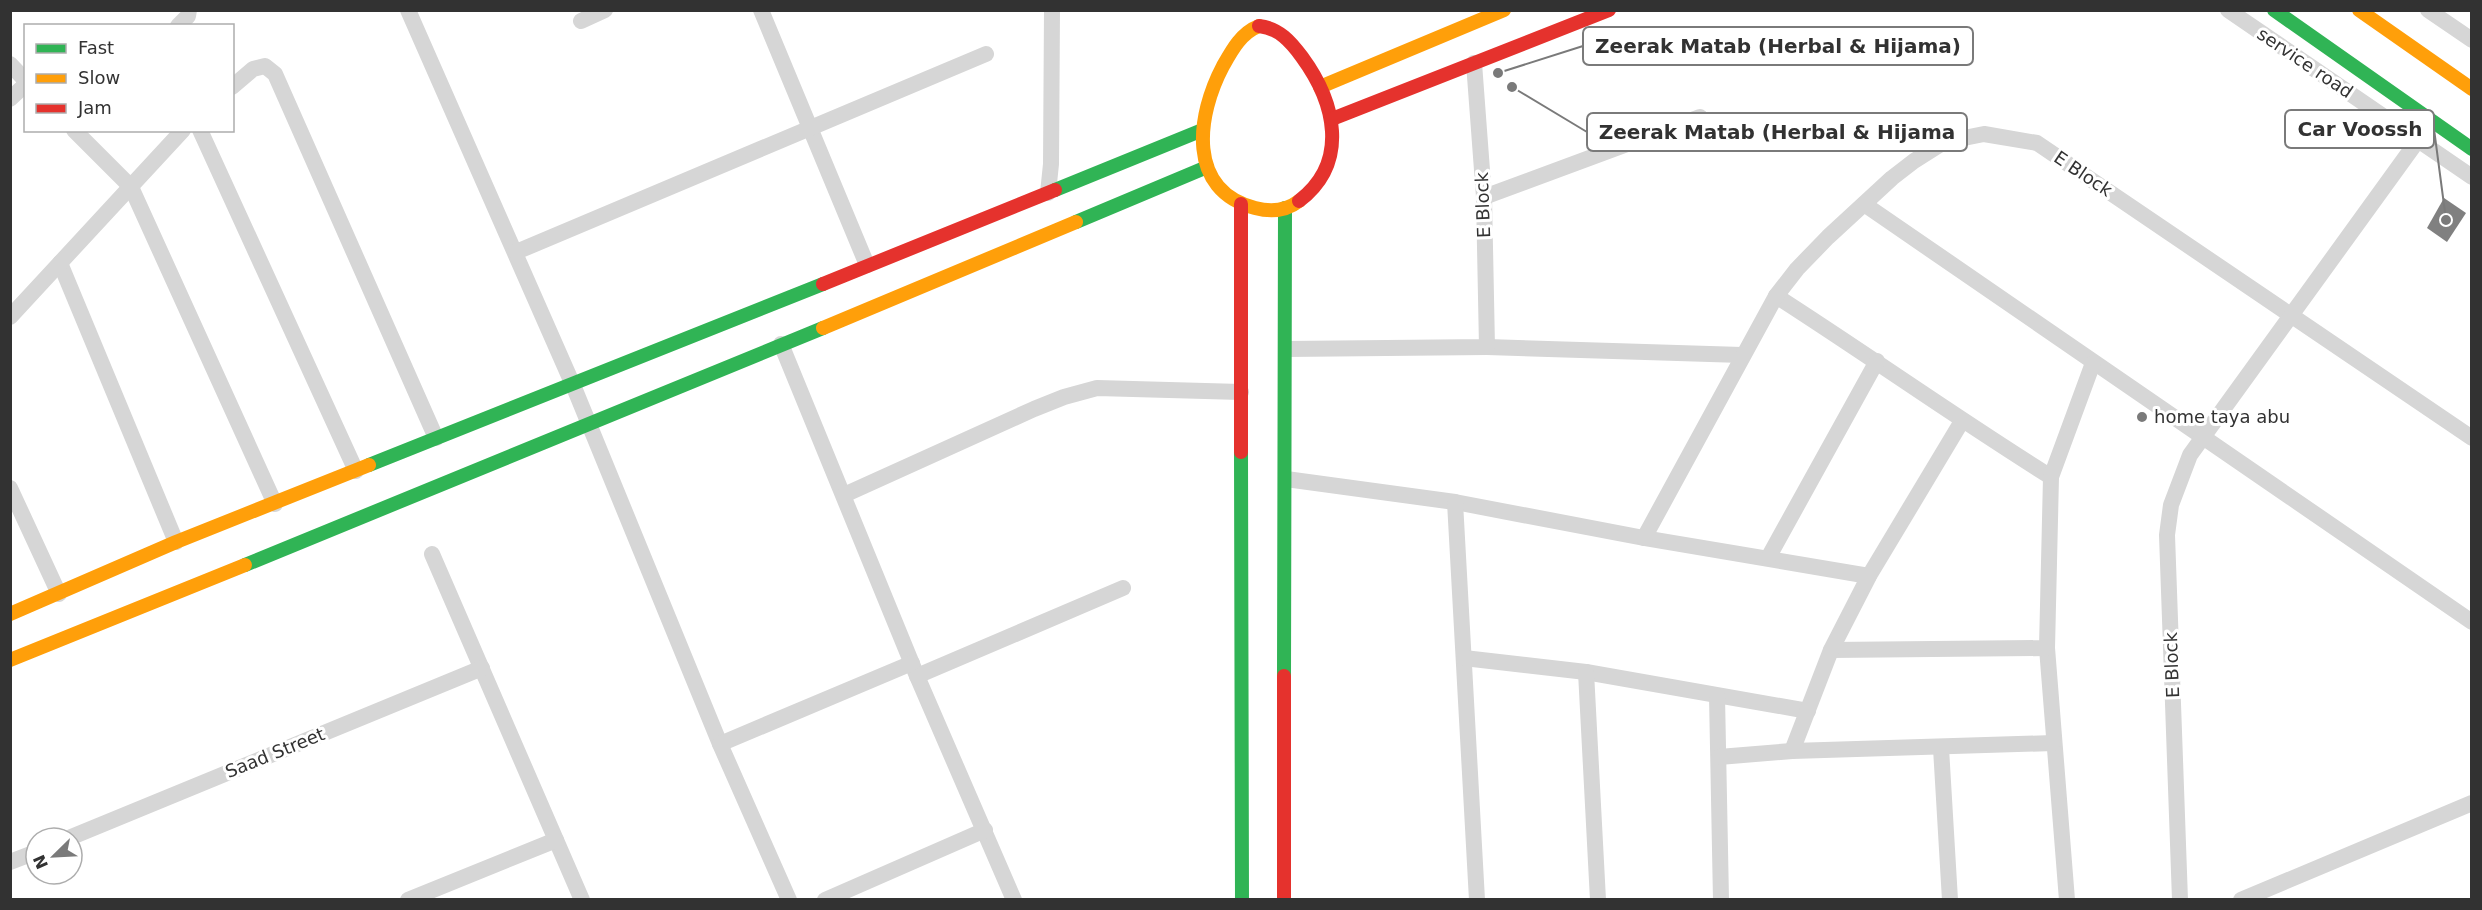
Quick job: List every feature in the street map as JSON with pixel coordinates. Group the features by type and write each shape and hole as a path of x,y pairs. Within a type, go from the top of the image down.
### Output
{"street":[{"path":"180,24 188,16 189,10"},
{"path":"408,10 573,385 720,744 789,900"},
{"path":"581,21 605,10"},
{"path":"761,10 867,266"},
{"path":"1048,193 1051,164 1052,10"},
{"path":"1320,87 1504,10"},
{"path":"1332,119 1609,10"},
{"name":"service road","path":"2228,10 2472,177"},
{"path":"2274,10 2472,149"},
{"path":"2359,10 2472,89"},
{"path":"2428,10 2472,40"},
{"path":"1243,19 1243,36"},
{"path":"1278,26 1305,60 1320,87 1332,119 1333,141 1320,176 1303,197 1285,208 1264,210 1241,204 1222,190 1207,167 1202,148 1200,131 1215,81 1243,36 1251,28 1278,26"},
{"path":"516,252 987,54"},
{"name":"E Block","path":"1474,63 1484,197 1487,347"},
{"path":"10,64 24,81"},
{"path":"234,85 254,69 266,66 275,74 436,438"},
{"path":"10,99 24,85"},
{"path":"1484,197 1700,117"},
{"path":"10,614 176,542 573,385 1200,131"},
{"path":"76,132 130,187 275,504"},
{"path":"10,317 181,132"},
{"path":"201,132 356,471"},
{"name":"E Block","path":"1644,538 1776,296 1820,245 1864,204 1914,160 1944,142 1984,134 2037,143 2291,314"},
{"name":"E Block","path":"2180,900 2167,535 2171,506 2190,455 2418,140"},
{"path":"10,660 590,425 1207,167"},
{"path":"1241,204 1242,900"},
{"path":"1864,204 2472,622"},
{"path":"1284,900 1285,208"},
{"path":"60,263 176,542"},
{"path":"1776,296 1877,361 1962,421 2051,477"},
{"path":"2291,314 2472,438"},
{"path":"781,344 914,670 1014,900"},
{"path":"1286,349 1487,347 1742,355"},
{"path":"1768,558 1877,361"},
{"path":"2067,900 2047,648 2051,477 2093,363"},
{"path":"844,495 1034,409 1064,397 1097,388 1241,392"},
{"path":"1792,752 1831,650 1869,576 1962,421"},
{"path":"1286,479 1455,502 1644,538 1869,576"},
{"path":"10,488 59,594"},
{"path":"1455,502 1477,900"},
{"path":"432,554 582,900"},
{"path":"720,744 1123,588"},
{"path":"1831,650 2047,648"},
{"path":"1464,658 1586,672 1808,711"},
{"name":"Saad Street","path":"84,832 482,668"},
{"path":"1586,672 1598,900"},
{"path":"1718,696 1721,900"},
{"path":"1719,757 1792,752 2053,743"},
{"path":"1941,748 1950,900"},
{"path":"2241,900 2472,803"},
{"path":"825,900 985,830"},
{"path":"408,900 556,840"}],"building":[{"path":"2444,198 2466,213 2447,242 2427,228"}],"traffic: fast":[{"path":"2274,10 2472,149"},
{"path":"1055,190 1200,131"},
{"path":"1076,222 1207,167"},
{"path":"1284,676 1285,208"},
{"path":"369,465 823,284"},
{"path":"245,565 823,328"},
{"path":"1241,452 1242,900"}],"traffic: slow":[{"path":"1320,87 1504,10"},
{"path":"2359,10 2472,89"},
{"path":"1259,26 1247,33 1238,43 1214,85 1207,106 1203,149 1208,168 1217,185 1233,199 1266,210 1278,210 1299,201"},
{"path":"823,328 1076,222"},
{"path":"10,614 176,542 369,465"},
{"path":"10,660 245,565"}],"traffic: jam":[{"path":"1332,119 1609,10"},
{"path":"1259,26 1278,33 1298,51 1323,93 1329,112 1332,131 1331,150 1326,168 1315,185 1299,201"},
{"path":"823,284 1055,190"},
{"path":"1241,204 1241,452"},
{"path":"1284,676 1284,900"}],"place":[{"name":"Zeerak Matab (Herbal & Hijama)","path":"1498,73"},
{"name":"Zeerak Matab (Herbal & Hijama","path":"1512,87"},
{"name":"Car Voossh","path":"2446,220"},
{"name":"home taya abu","path":"2142,417"}]}
